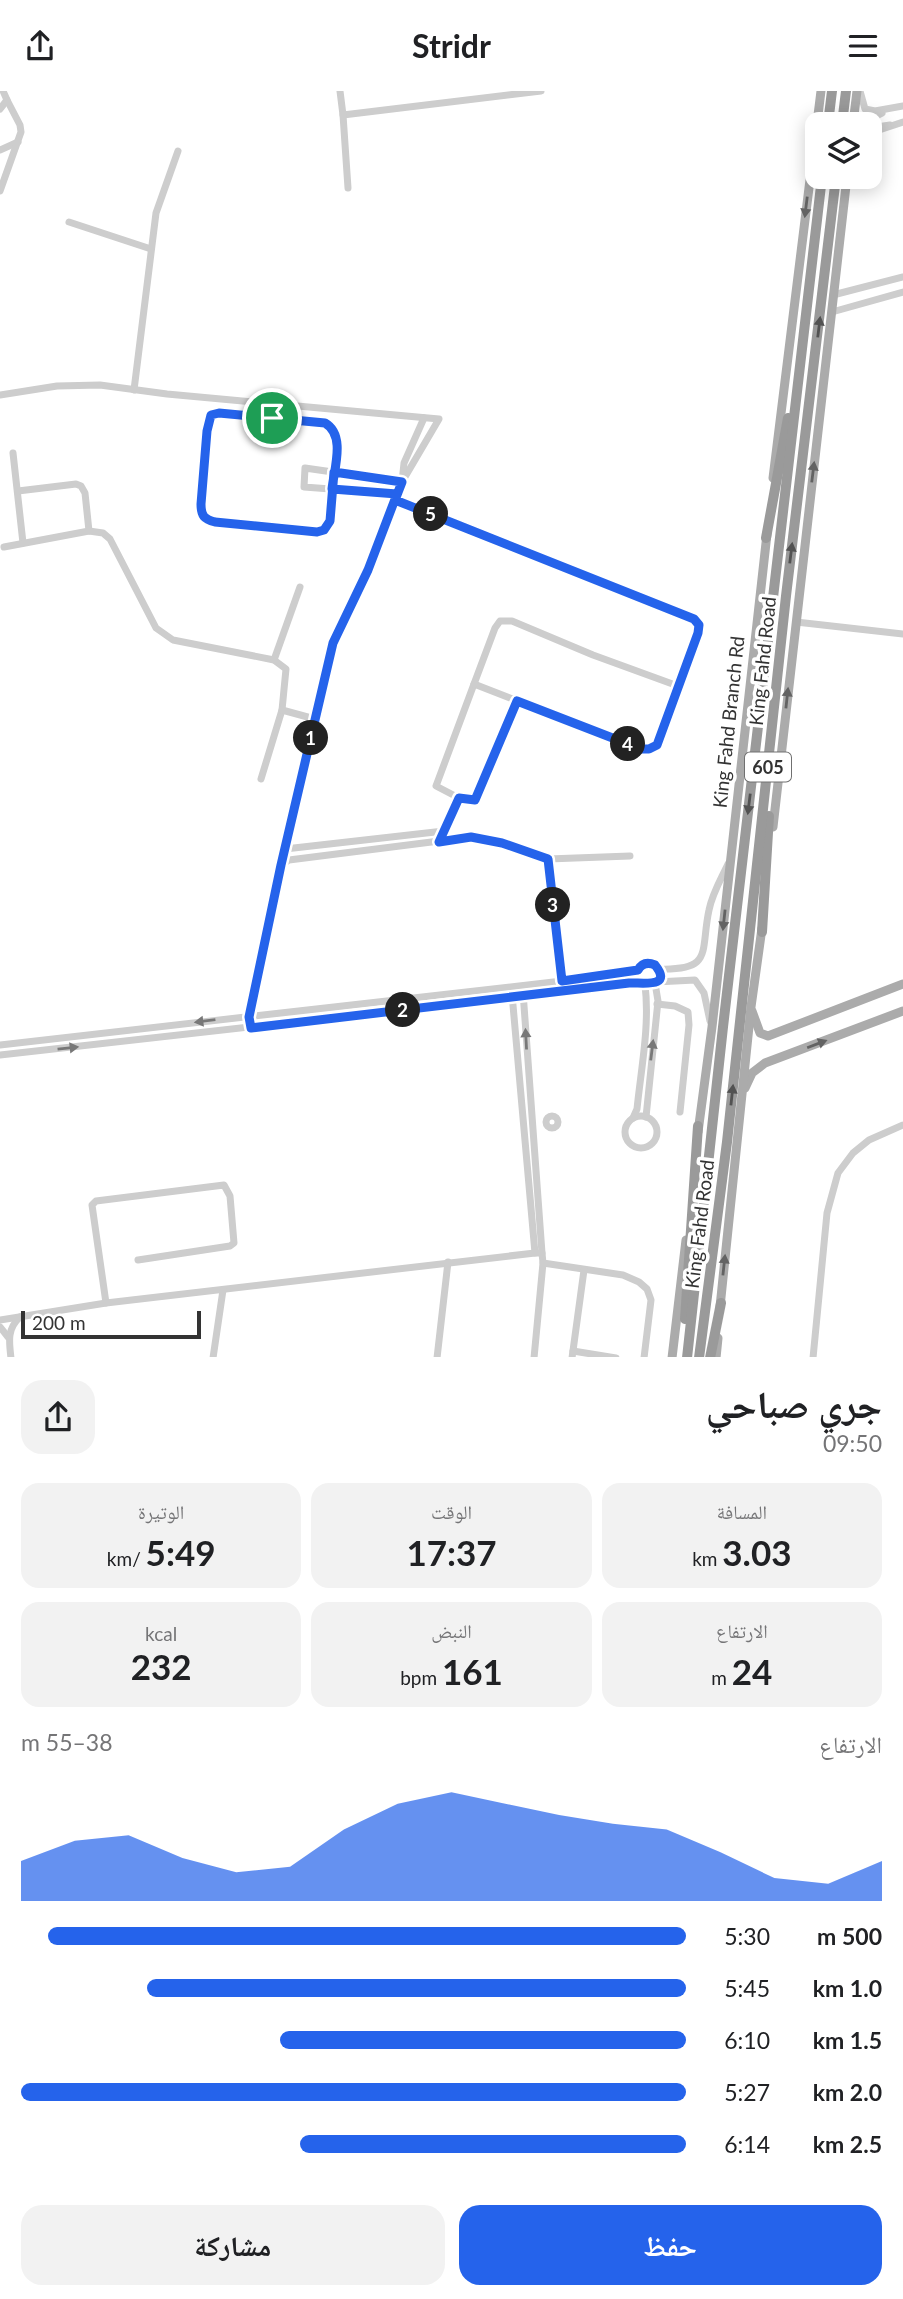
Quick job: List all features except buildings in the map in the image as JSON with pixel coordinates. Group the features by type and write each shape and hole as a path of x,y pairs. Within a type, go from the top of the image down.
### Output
{"highway":[{"path":"829,112 832,91"},
{"path":"843,112 846,91"},
{"name":"King Fahd Road","path":"685,1357 821,189"},
{"name":"King Fahd Road","path":"699,1357 727,1142 778,670 835,189"},
{"path":"766,538 806,312"},
{"path":"762,932 778,670"},
{"path":"685,1357 698,1126"},
{"path":"710,1357 721,1303"}],"main road":[{"name":"King Fahd Branch Rd","path":"672,1357 712,1027 775,450 821,91"},
{"path":"855,112 858,91"},
{"path":"716,1357 751,1007 762,932 846,189"},
{"path":"751,1007 760,1033 768,1036 903,984"},
{"path":"743,1092 752,1073 765,1063 903,1011"}],"street":[{"path":"340,91 348,188"},
{"path":"460,91 461,100"},
{"path":"343,115 541,91"},
{"path":"858,91 864,109 875,111 903,106"},
{"path":"0,191 21,132 20,125 2,92"},
{"path":"0,109 7,100"},
{"path":"889,109 878,115 874,121 877,127 903,122"},
{"path":"882,128 890,125"},
{"path":"0,150 18,142"},
{"path":"134,390 156,213 178,151"},
{"path":"69,222 151,249"},
{"path":"833,295 903,277"},
{"path":"832,312 903,292"},
{"path":"0,395 57,386 100,385 439,419 402,482 368,570 333,643 281,865 249,1017 251,1028"},
{"path":"219,413 325,423 331,427 337,438 334,472 330,521 324,530 317,532 215,522 205,519 201,513 208,420 211,415 219,413"},
{"path":"402,482 404,463 424,418"},
{"path":"13,453 23,543"},
{"path":"402,482 305,468 304,487 396,497 691,617 699,625 657,745 649,749 641,749 474,684"},
{"path":"18,491 76,484 81,486 85,493 89,531"},
{"path":"4,547 89,531 103,533 110,539 156,628 173,640 274,660 286,669 282,710 261,779"},
{"path":"274,660 300,587"},
{"path":"517,701 475,800 459,798 436,786 495,628 500,621 512,621 593,656 678,686"},
{"path":"796,622 903,634"},
{"path":"282,710 315,719"},
{"path":"439,842 459,798"},
{"path":"285,849 444,831"},
{"path":"281,865 289,860 471,837 502,843 548,859 630,856"},
{"path":"0,1045 562,981 638,970 649,963 658,969 679,970 692,966 704,951 709,906 731,857"},
{"path":"548,859 562,981"},
{"path":"646,1118 658,969"},
{"path":"633,1118 646,1118 654,1125 656,1136 653,1142 643,1148 632,1145 626,1136 627,1125 637,1109 645,1028 647,1000 643,984 637,975 638,970"},
{"path":"0,1055 512,997 695,980 704,993 712,1027"},
{"path":"523,985 527,1121"},
{"path":"511,987 527,1121 538,1253 543,1262 534,1357"},
{"path":"657,1006 674,1009 678,1007 688,1012 690,1025 680,1112"},
{"path":"645,1028 655,1029"},
{"path":"640,1074 649,1075"},
{"path":"527,1121 547,1121"},
{"path":"813,1357 827,1213 838,1173 853,1153 869,1140 903,1125"},
{"path":"106,1304 92,1205 96,1201 224,1185 230,1196 234,1243 230,1246 138,1260"},
{"path":"0,1320 106,1304 538,1253"},
{"path":"437,1357 449,1262"},
{"path":"543,1262 623,1275 647,1289 651,1300 644,1357"},
{"path":"584,1270 572,1354 616,1357"},
{"path":"213,1357 223,1290"},
{"path":"10,1357 8,1337 12,1325 20,1317"},
{"path":"0,1327 8,1337"}],"route":[{"path":"272,418 219,413 211,415 208,420 201,504 201,513 205,519 317,532 324,530 330,521 334,472 402,482 395,500 691,617 699,625 657,745 641,749 517,701 475,800 459,798 439,842 471,837 502,843 548,859 562,981 638,970 649,963 659,970 657,982 648,985 641,982 629,983 251,1028 249,1017 281,865 333,643 368,570 397,494 332,489 337,438 331,427 325,423 272,418"}]}
